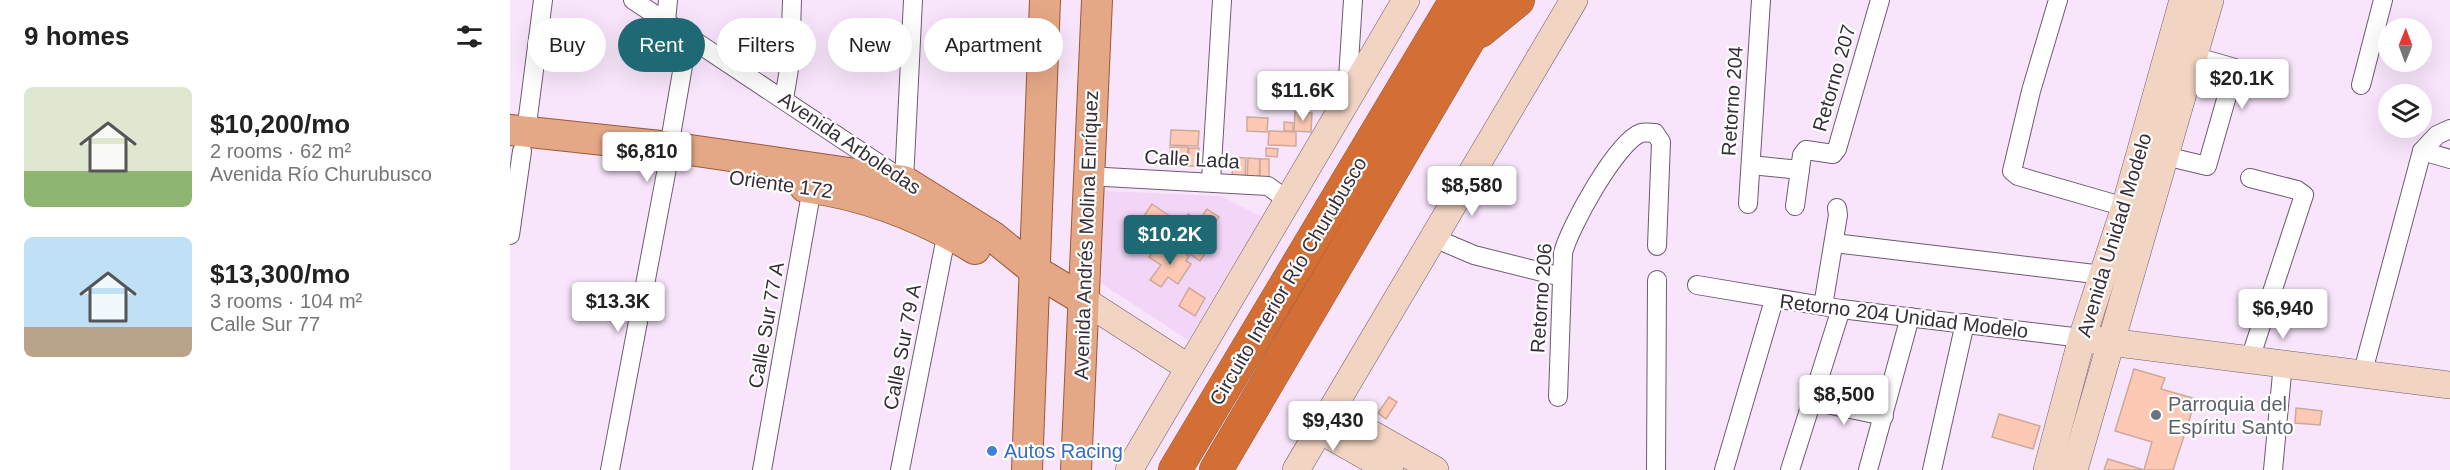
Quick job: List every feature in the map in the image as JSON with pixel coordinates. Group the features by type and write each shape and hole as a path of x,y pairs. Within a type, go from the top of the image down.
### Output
{"highway":[{"name":"Circuito Interior Río Churubusco","path":"1175,470 1456,0"},
{"name":"Circuito Interior Río Churubusco","path":"1216,470 1492,0"},
{"path":"1469,40 1518,0"}],"main road":[{"path":"1027,470 1045,0"},
{"name":"Avenida Andrés Molina Enríquez","path":"1076,470 1087,176 1097,0"},
{"name":"Oriente 172","path":"517,141 904,181"},
{"name":"Oriente 172","path":"668,158 866,198 907,213"},
{"name":"Avenida Arboledas","path":"904,181 992,236 1034,270 1082,299"},
{"name":"Avenida Arboledas","path":"907,213 947,232 999,263 1034,270"}],"street":[{"path":"510,235 517,141 543,0"},
{"name":"Avenida Arboledas","path":"633,0 660,18"},
{"path":"666,18 668,0"},
{"path":"784,99 790,63 792,0"},
{"path":"904,181 913,0"},
{"path":"1211,181 1222,0"},
{"path":"1347,101 1353,0"},
{"path":"1129,470 1406,0"},
{"path":"1296,470 1574,0"},
{"name":"Retorno 204","path":"1748,204 1761,0"},
{"name":"Retorno 207","path":"1795,206 1802,155 1806,150 1833,154 1837,149 1880,0"},
{"path":"2058,0 2031,91 2012,171 2018,176 2125,207"},
{"name":"Avenida Unidad Modelo","path":"2074,470 2165,156 2181,53 2183,0"},
{"name":"Avenida Unidad Modelo","path":"2047,470 2082,338 2125,207 2181,53 2210,0"},
{"path":"2361,85 2384,0"},
{"name":"Avenida Arboledas","path":"705,48 904,181"},
{"path":"2165,156 2207,166 2235,68 2181,53"},
{"path":"610,470 682,72"},
{"path":"2362,375 2422,151 2437,135 2450,129"},
{"name":"Retorno 206","path":"1558,397 1562,277 1567,236 1593,188 1629,141 1641,133 1655,133 1661,142 1657,246"},
{"path":"2422,151 2450,159"},
{"path":"1751,165 1800,170"},
{"name":"Calle Lada","path":"1087,176 1211,181 1268,186 1279,194 1284,206"},
{"path":"2250,178 2297,190 2304,195 2250,359"},
{"name":"Calle Sur 77 A","path":"762,470 812,188"},
{"path":"1790,470 1812,401 1832,308 1837,208"},
{"name":"Calle Sur 79 A","path":"900,470 947,232"},
{"path":"1434,238 1474,255 1562,277"},
{"path":"1834,243 2103,274"},
{"path":"1656,470 1657,280"},
{"name":"Retorno 204 Unidad Modelo","path":"1697,285 1774,300 1832,308 2450,385"},
{"name":"Avenida Arboledas","path":"1082,299 1189,368"},
{"path":"1724,470 1774,300"},
{"path":"1868,470 1910,317"},
{"path":"1932,470 1965,323"},
{"path":"2273,470 2283,363"},
{"path":"1812,401 1884,416"},
{"path":"1326,421 1390,470"},
{"path":"1326,421 1435,470"}],"shaded area":[{"path":"1104,191 1221,196 1262,217 1188,340 1101,283"}],"building":[{"path":"1295,112 1312,113 1311,132 1294,131"},
{"path":"1247,117 1268,118 1267,132 1247,131"},
{"path":"1284,122 1293,123 1293,131 1284,131"},
{"path":"1171,130 1199,131 1198,146 1170,145"},
{"path":"1269,131 1296,132 1296,146 1268,145"},
{"path":"1170,147 1188,147 1187,164 1169,161"},
{"path":"1189,148 1199,148 1198,166 1188,166"},
{"path":"1266,148 1278,149 1277,157 1266,156"},
{"path":"1233,157 1246,158 1245,180 1232,180"},
{"path":"1248,158 1260,159 1259,182 1247,182"},
{"path":"1260,159 1269,159 1269,177 1260,177"},
{"path":"1152,204 1177,221 1168,233 1144,216"},
{"path":"1207,209 1219,217 1206,235 1214,241 1200,261 1170,240 1188,214 1199,221"},
{"path":"1173,246 1189,256 1186,261 1191,264 1178,284 1168,277 1161,287 1150,280 1161,265 1149,257 1155,248 1166,255"},
{"path":"1189,288 1205,298 1195,316 1179,306"},
{"name":"Parroquia del Espíritu Santo","path":"2134,369 2165,378 2161,389 2196,399 2173,470 2144,470 2152,442 2115,431"},
{"path":"1389,397 1397,402 1386,419 1378,413"},
{"path":"2296,408 2322,411 2320,425 2295,423"},
{"path":"1999,414 2040,426 2033,449 1992,437"},
{"path":"2108,459 2144,470 2104,470"}],"place":[{"name":"Parroquia del Espíritu Santo","path":"2156,415"},
{"name":"Autos Racing","path":"992,451"}]}
